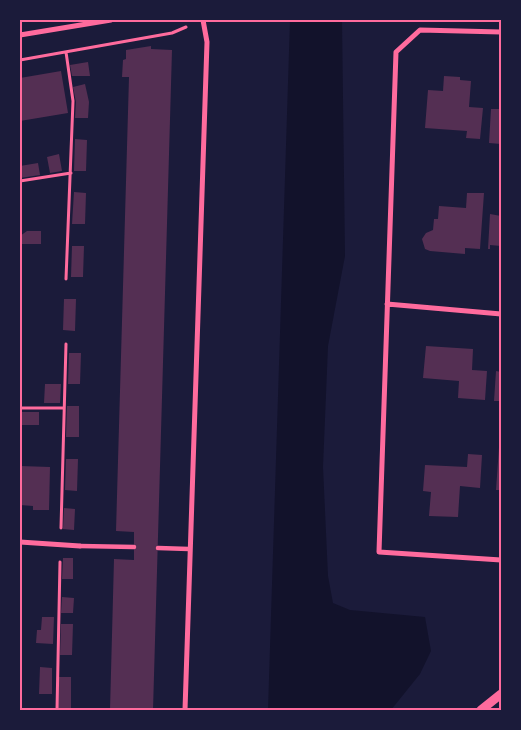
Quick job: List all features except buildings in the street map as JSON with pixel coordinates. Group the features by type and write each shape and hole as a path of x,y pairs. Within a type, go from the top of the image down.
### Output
{"street":[{"path":"20,35 111,20"},
{"path":"185,710 206,42 203,20"},
{"path":"501,32 420,30 396,52 379,552 501,560"},
{"path":"387,304 501,314"},
{"path":"20,542 134,547"},
{"path":"158,548 189,549"},
{"path":"481,710 501,694"}],"path":[{"path":"20,60 172,33 203,20"},
{"path":"66,52 72,101 66,279"},
{"path":"20,181 71,173"},
{"path":"20,408 64,408"}],"shaded area":[{"path":"290,20 342,20 345,256 328,346 323,467 328,576 333,603 350,610 425,617 431,651 420,674 391,710 268,710"}]}
